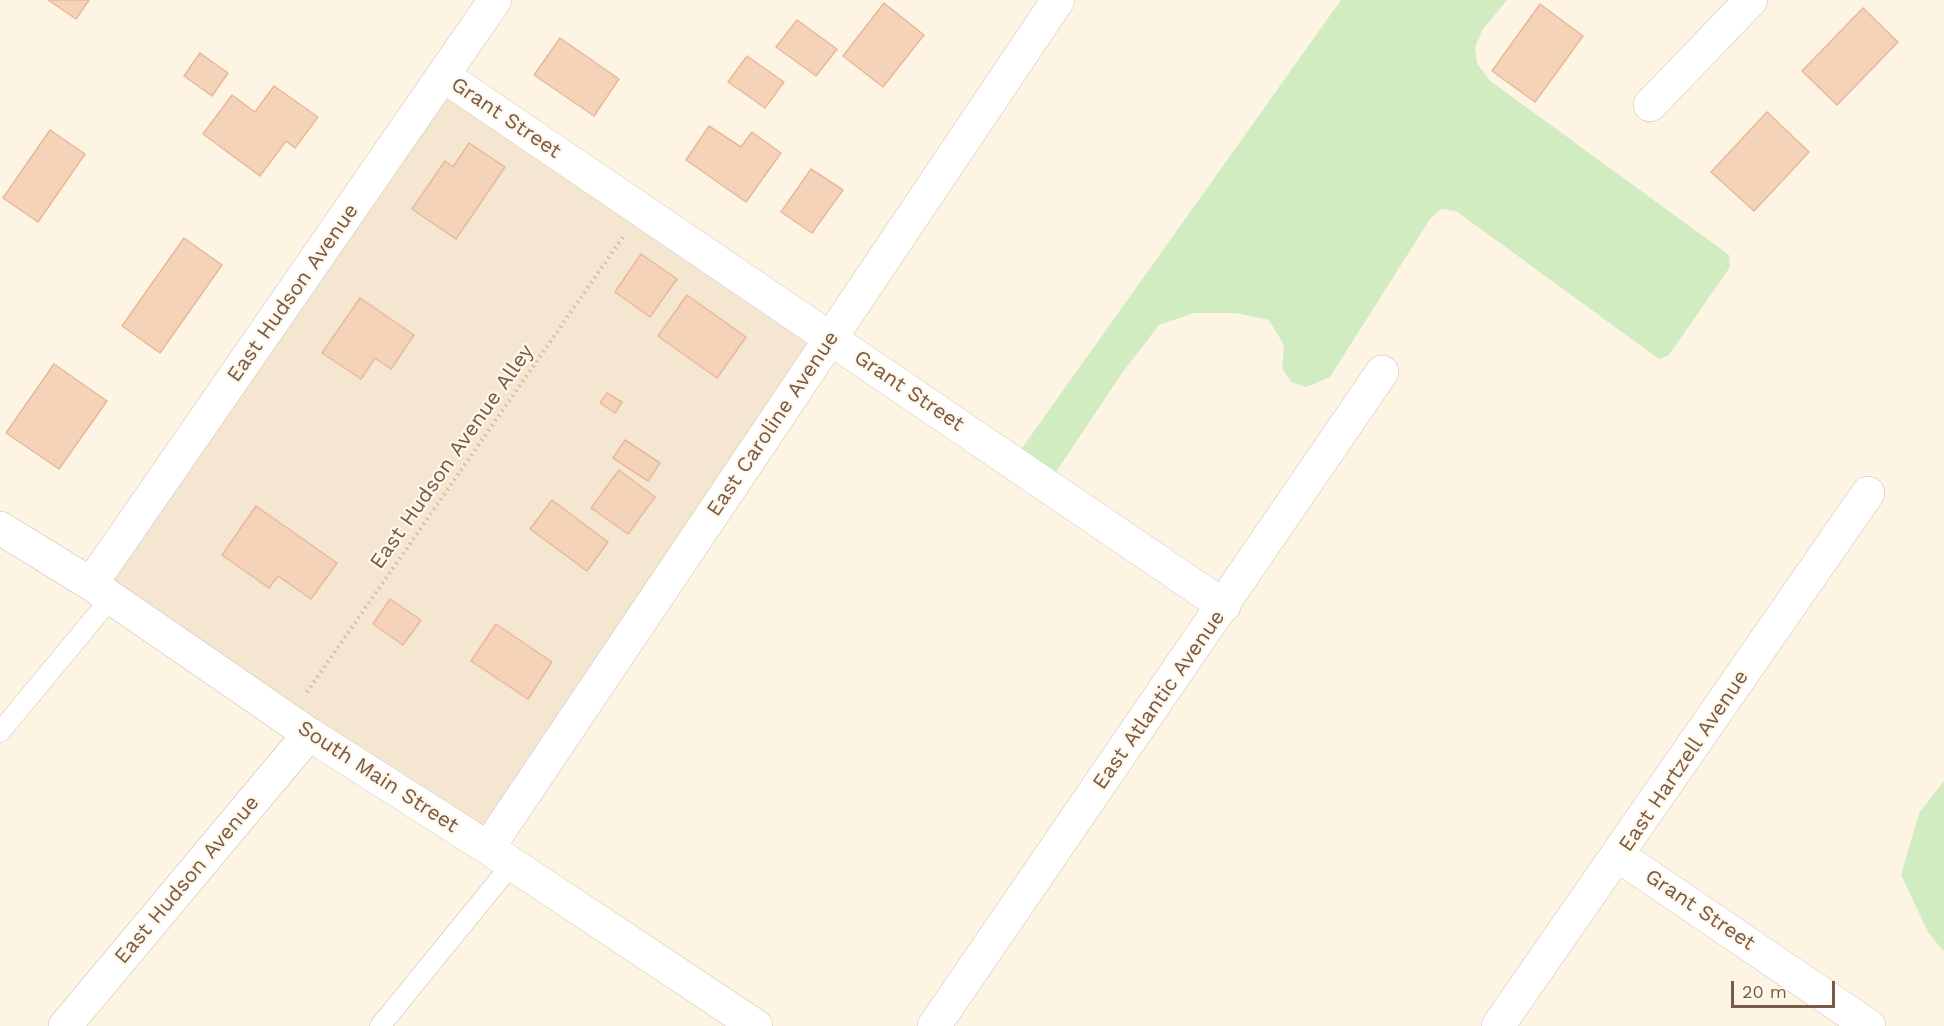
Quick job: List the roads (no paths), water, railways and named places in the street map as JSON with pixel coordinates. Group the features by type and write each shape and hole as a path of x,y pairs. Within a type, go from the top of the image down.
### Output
{"street":[{"name":"East Hudson Avenue","path":"101,591 495,0"},
{"name":"East Caroline Avenue","path":"500,856 831,338 1058,0"},
{"path":"1650,105 1751,0"},
{"name":"Grant Street","path":"444,76 1224,606"},
{"name":"East Atlantic Avenue","path":"934,1026 1224,606 1382,372"},
{"name":"East Hartzell Avenue","path":"1498,1026 1619,856 1868,493"},
{"name":"South Main Street","path":"0,528 101,591 299,727 500,856 719,1017 756,1026"},
{"name":"East Hudson Avenue","path":"65,1026 299,727"},
{"name":"Grant Street","path":"1619,856 1869,1026"}],"lane":[{"path":"0,732 101,591"},
{"path":"380,1026 500,856"}]}
